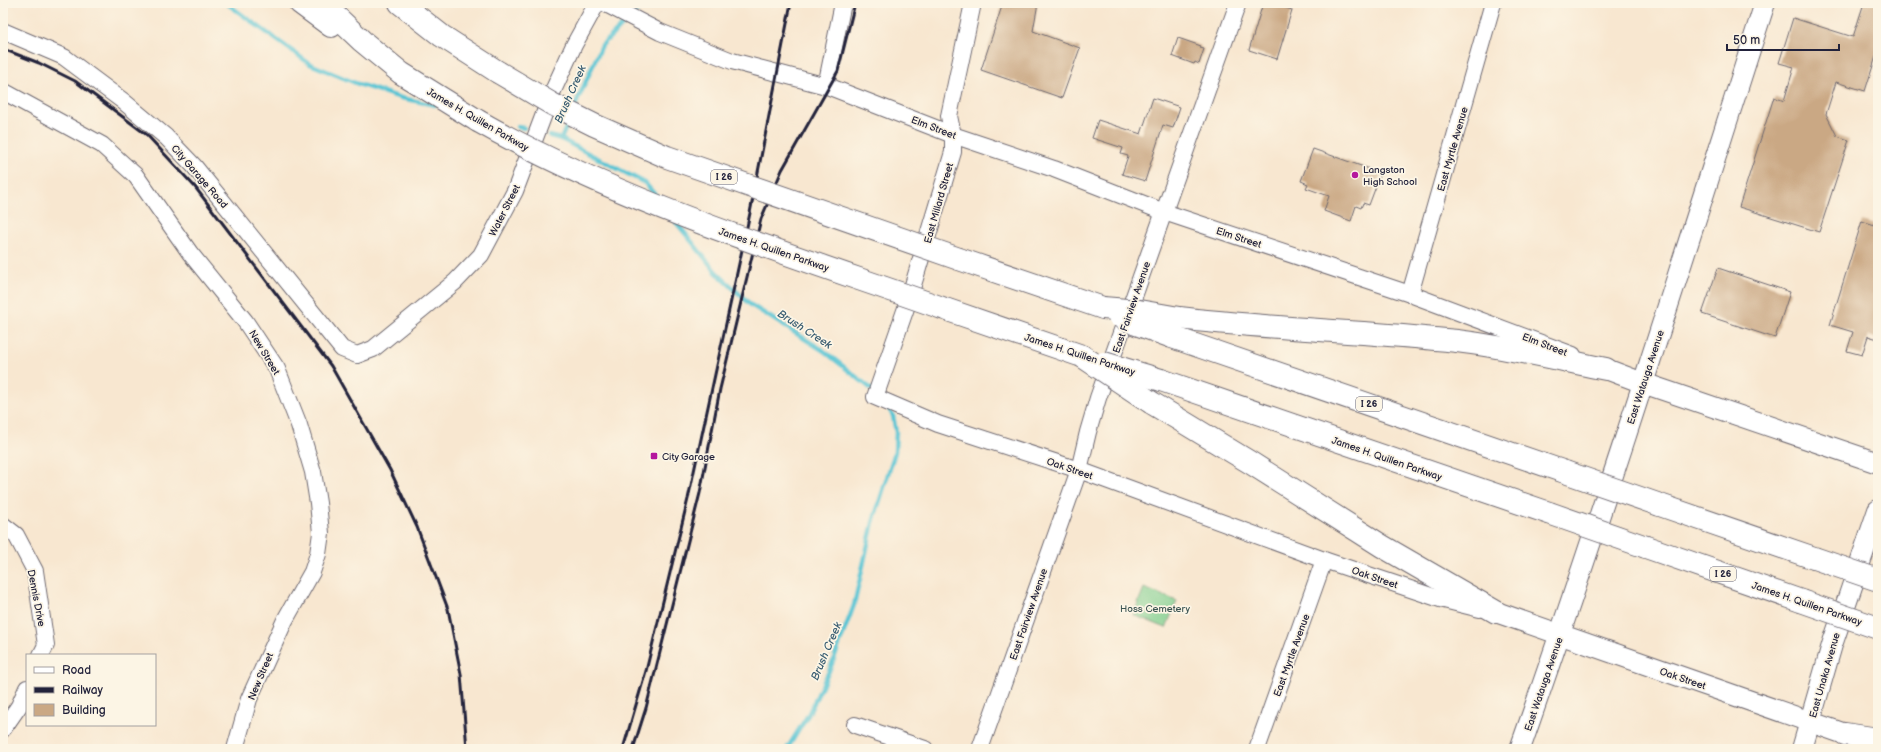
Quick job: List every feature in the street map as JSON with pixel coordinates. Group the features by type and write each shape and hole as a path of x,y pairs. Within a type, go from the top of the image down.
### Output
{"highway":[{"path":"300,3 328,24 362,41"},
{"name":"James H. Quillen Parkway","path":"322,3 362,41 401,73 478,121 515,142 567,167 678,214 945,309 1073,353 1161,380 1878,628"},
{"name":"I 26","path":"400,3 442,36 552,104 668,157 1103,308 1136,324 1176,327 1565,472 1878,580"},
{"path":"1176,327 1223,323 1457,341 1531,353 1606,369"},
{"path":"1073,353 1382,546 1496,612"},
{"path":"1845,734 1878,739"}],"main road":[{"name":"East Watauga Avenue","path":"1520,749 1560,636 1765,3"},
{"name":"Elm Street","path":"1606,369 1878,463"},
{"name":"East Unaka Avenue","path":"1802,749 1832,645 1878,510"},
{"name":"Oak Street","path":"1496,612 1560,636 1845,734"}],"street":[{"name":"Water Street","path":"342,349 357,355 373,349 455,282 481,255 515,191 552,93 574,45 597,3"},
{"path":"826,86 843,3"},
{"name":"East Millard Street","path":"875,397 928,236 953,152 953,135 949,116 973,3"},
{"name":"East Fairview Avenue","path":"980,749 1079,470 1098,398 1238,3"},
{"name":"East Myrtle Avenue","path":"1410,294 1493,3"},
{"name":"Elm Street","path":"609,6 660,32 732,61 826,86 953,135 1054,169 1164,212 1410,294 1545,343 1606,369"},
{"name":"City Garage Road","path":"3,31 64,57 123,101 166,137 194,166 342,349"},
{"name":"New Street","path":"3,91 102,145 136,176 190,253 246,321 277,369 299,425 313,472 318,503 321,533 318,554 312,572 285,620 249,699 235,749"},
{"name":"Oak Street","path":"875,397 938,424 1079,470 1324,560 1440,599 1496,612"},
{"name":"Dennis Drive","path":"3,525 16,535 35,571 46,645 42,654"},
{"name":"East Myrtle Avenue","path":"1257,749 1324,560"},
{"path":"3,729 19,706 26,690"},
{"path":"855,724 925,749"},
{"name":"Oak Street","path":"1845,734 1878,747"}],"green space":[{"name":"Hoss Cemetery","path":"1144,588 1177,601 1166,628 1133,615"}],"building":[{"path":"1003,3 1038,3 1033,31 1080,48 1062,98 981,70"},
{"path":"1263,3 1271,3 1292,10 1277,59 1249,50"},
{"path":"1864,3 1878,3 1878,50 1865,91 1836,82 1826,114 1837,136 1849,140 1819,232 1739,207 1774,97 1784,101 1794,67 1779,63 1793,18 1853,37"},
{"path":"1178,38 1201,46 1200,48 1204,49 1199,64 1195,62 1194,64 1172,56"},
{"path":"1153,98 1180,107 1173,128 1163,125 1145,181 1122,174 1128,156 1121,154 1123,148 1092,138 1098,120 1141,134"},
{"path":"1313,149 1381,173 1369,205 1363,203 1361,208 1356,206 1351,221 1324,211 1329,196 1306,188 1308,184 1301,181"},
{"path":"1862,221 1878,226 1878,339 1868,336 1862,355 1847,351 1853,332 1830,325"},
{"path":"1718,268 1790,292 1775,338 1702,314"}],"waterway":[{"path":"226,3 310,64 358,84 401,98 435,105"},
{"name":"Brush Creek","path":"574,108 602,45 645,3"},
{"name":"Brush Creek","path":"561,139 570,118"},
{"path":"518,127 524,128"},
{"name":"Brush Creek","path":"550,136 561,139 645,183 656,196"},
{"name":"Brush Creek","path":"676,222 716,272 751,305 824,351 874,391"},
{"name":"Brush Creek","path":"787,749 808,715 830,669 854,605 873,522 895,452 896,432 893,416 889,409"}],"railway":[{"path":"623,749 646,671 688,499 750,213 791,3"},
{"path":"633,749 646,708 700,493 720,389 761,219 782,170 838,71 855,3"},
{"path":"3,49 39,63 75,81 147,135 195,187 331,366 390,470 417,527 448,609 461,674 467,749"}],"place":[{"name":"Langston High School","path":"1355,175"},
{"name":"City Garage","path":"654,456"}]}
